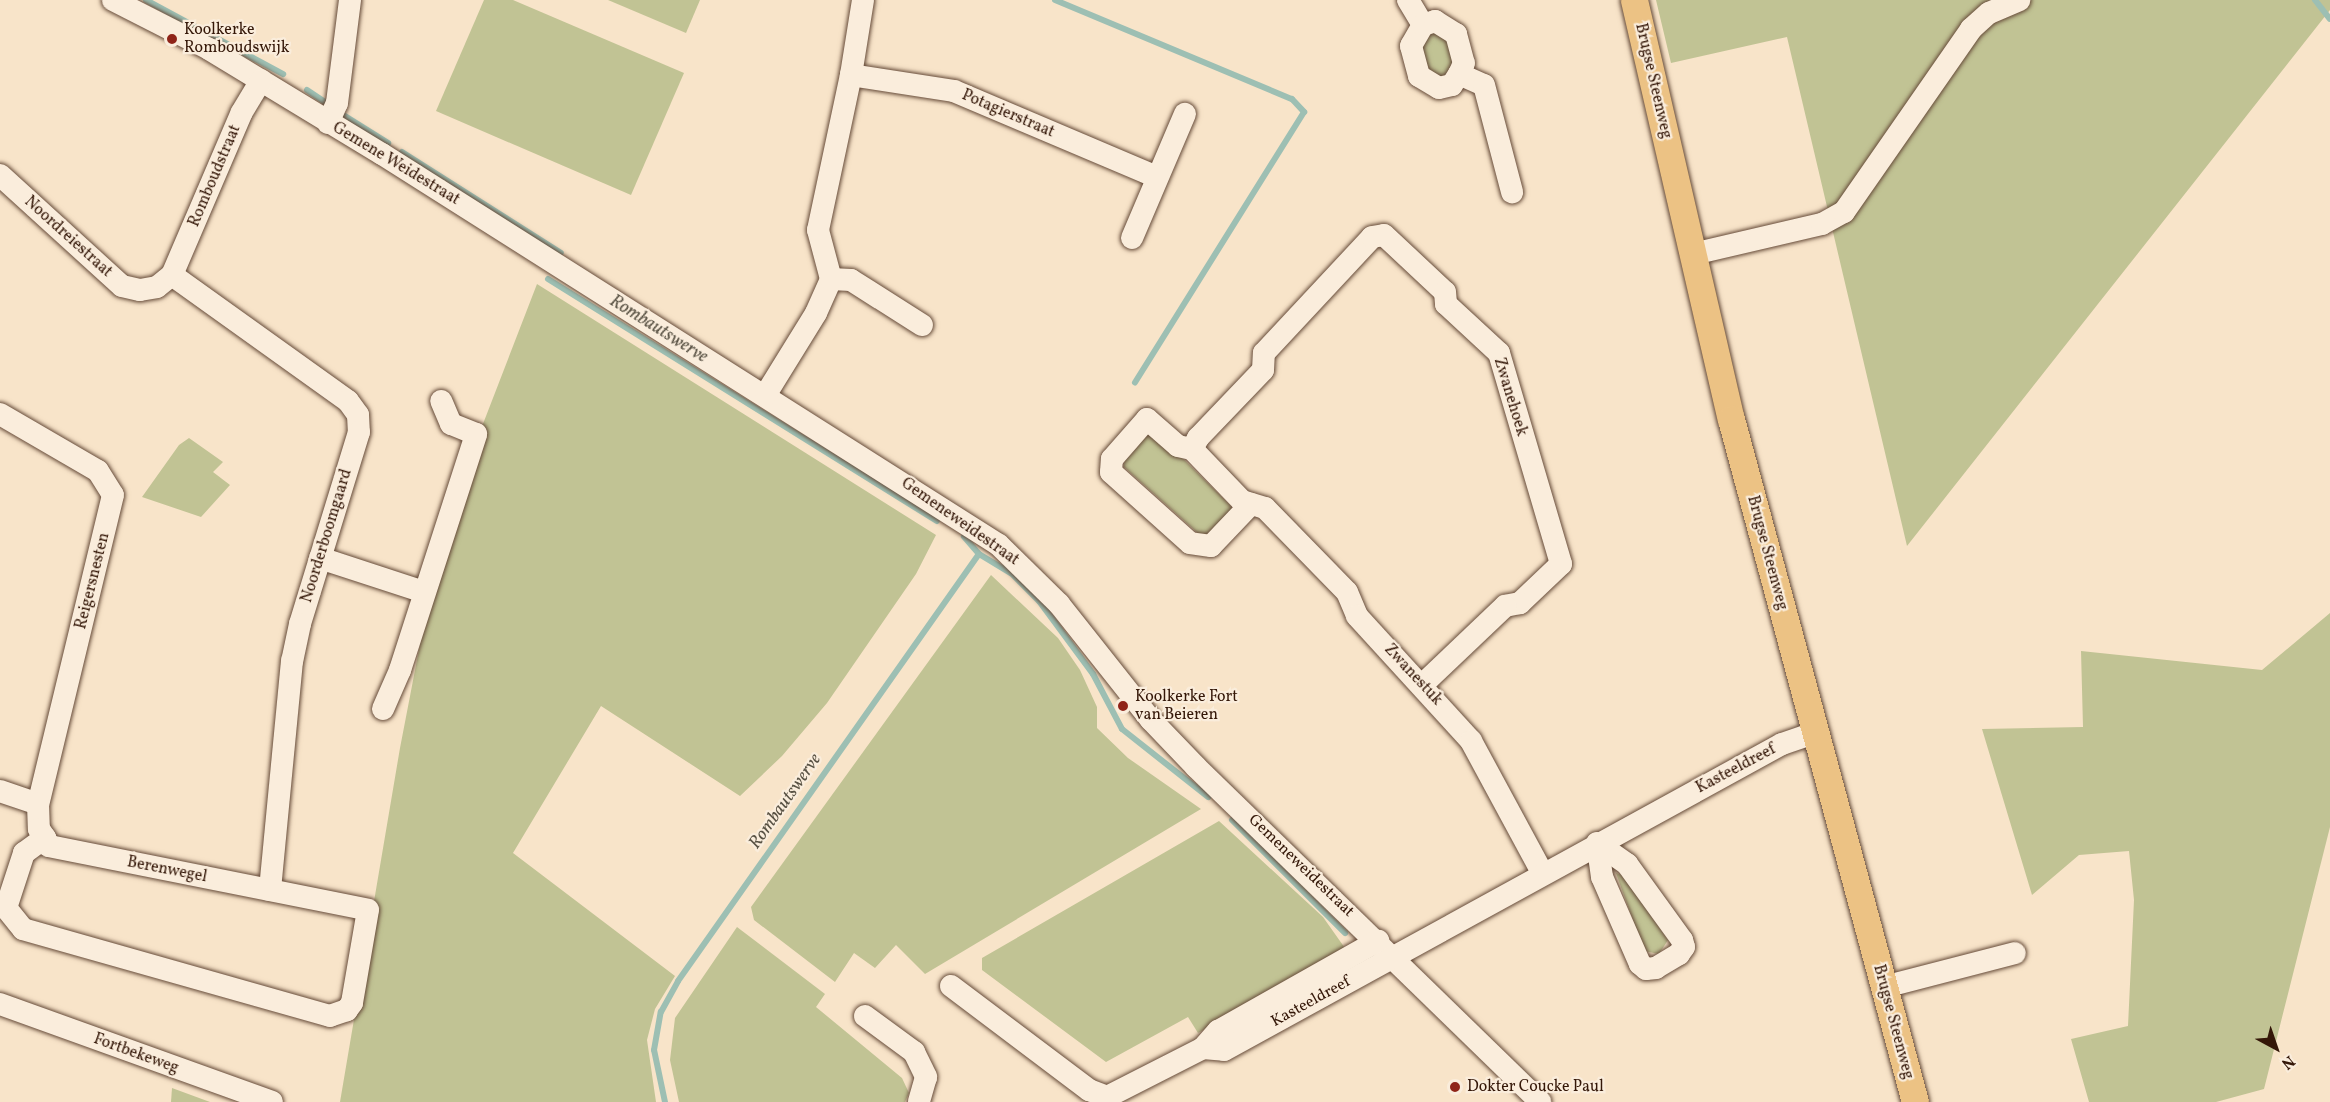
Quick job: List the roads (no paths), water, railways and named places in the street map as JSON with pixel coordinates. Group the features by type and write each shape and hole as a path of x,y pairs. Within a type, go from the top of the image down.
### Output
{"main road":[{"name":"Brugse Steenweg","path":"1634,0 1731,418 1915,1102"}],"street":[{"name":"Gemene Weidestraat","path":"113,0 261,80 673,338"},
{"path":"328,123 337,103 350,0"},
{"path":"766,394 816,313 831,279 818,230 851,75 863,0"},
{"path":"1408,0 1423,25"},
{"path":"1693,254 1822,224 1844,212 1971,29 1989,13 2019,0"},
{"path":"1435,21 1456,34 1464,63 1452,85 1439,88 1419,76 1411,46 1423,25 1435,21"},
{"path":"1459,74 1484,85 1512,192"},
{"name":"Potagierstraat","path":"851,75 954,91 1157,177"},
{"name":"Romboudstraat","path":"172,275 242,112 261,80"},
{"path":"1132,238 1185,114"},
{"name":"Noordreiestraat","path":"0,175 122,286 140,290 157,287 172,275"},
{"name":"Zwanehoek","path":"1192,449 1198,438 1263,370 1264,352 1372,237 1384,235 1445,292 1446,304 1499,353 1561,564 1520,603 1505,606 1422,685"},
{"name":"Noorderboomgaard","path":"172,275 348,401 358,415 359,432 320,558 292,662 270,890"},
{"path":"831,279 850,280 921,325"},
{"name":"Gemeneweidestraat","path":"673,338 766,394 955,515 1015,559 1059,604 1151,720 1386,948 1540,1102"},
{"path":"383,709 400,670 476,434 451,424 441,401"},
{"name":"Reigersnesten","path":"0,414 98,471 113,495 38,804"},
{"name":"Zwanestuk","path":"1251,504 1211,546 1190,543 1111,472 1112,459 1147,419 1178,446 1192,449 1242,501 1265,508 1347,592 1357,616 1471,741 1543,874"},
{"path":"320,558 424,592"},
{"name":"Kasteeldreef","path":"951,986 1096,1095 1118,1093 1203,1048 1224,1050 1386,948 1543,874 1782,744 1814,733"},
{"path":"0,791 38,804 39,829 45,838"},
{"name":"Berenwegel","path":"45,838 49,846 73,852 270,890 368,910 352,1003 347,1010 330,1016 23,929 6,908 24,853 45,838"},
{"path":"1597,843 1627,864 1682,940 1684,947 1679,954 1656,968 1646,969 1640,964 1602,877 1597,843"},
{"path":"1884,987 2015,953"},
{"name":"Fortbekeweg","path":"0,1004 272,1102"},
{"path":"865,1016 914,1052 926,1077 919,1102"}],"waterway":[{"name":"Rombautswerve","path":"146,0 283,74"},
{"path":"1055,0 1292,99 1304,112 1135,382"},
{"path":"2315,0 2330,19"},
{"name":"Rombautswerve","path":"307,90 326,103"},
{"name":"Rombautswerve","path":"345,116 388,143"},
{"name":"Rombautswerve","path":"402,152 561,253"},
{"name":"Rombautswerve","path":"548,279 937,521"},
{"name":"Rombautswerve","path":"665,1102 654,1050 661,1012 678,981 979,554 964,537"},
{"path":"979,554 1011,573 1039,601 1093,674 1122,729 1208,797"},
{"path":"1232,820 1345,933"}],"place":[{"name":"Koolkerke Romboudswijk","path":"172,39"},
{"name":"Koolkerke Fort van Beieren","path":"1123,706"},
{"name":"Dokter Coucke Paul","path":"1455,1087"}]}
